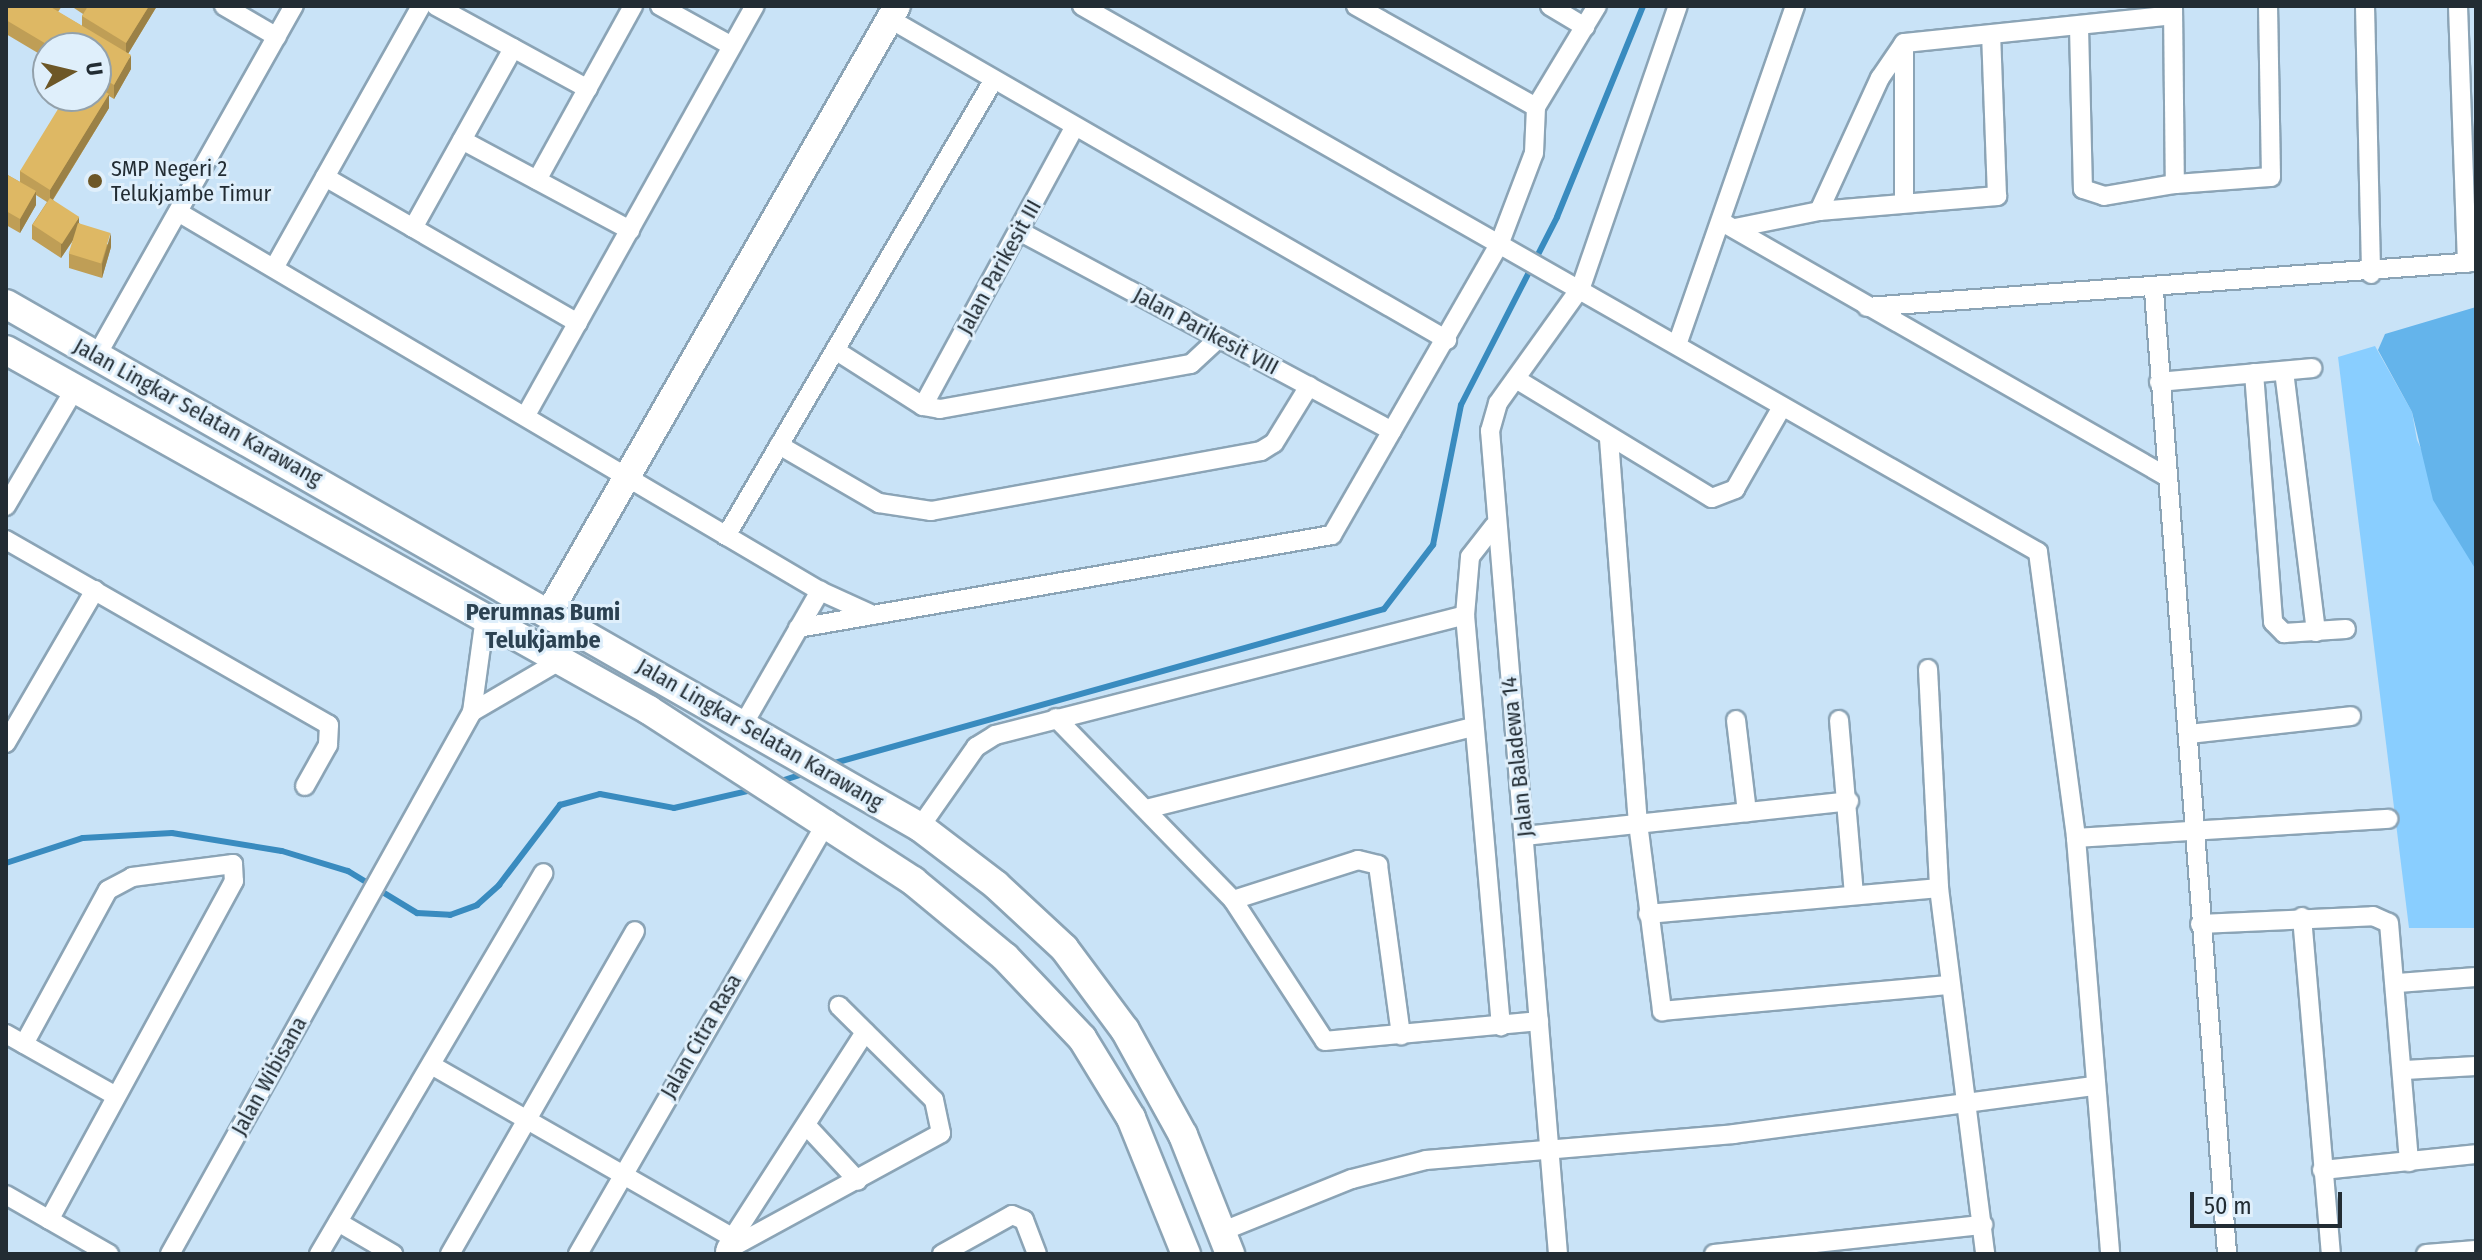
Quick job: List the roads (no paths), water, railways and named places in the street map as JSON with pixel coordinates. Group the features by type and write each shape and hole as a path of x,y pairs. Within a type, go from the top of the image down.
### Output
{"main road":[{"name":"Jalan Lingkar Selatan Karawang","path":"6,304 550,611 920,827 1034,917 1096,988 1183,1135 1226,1242"},
{"name":"Jalan Lingkar Selatan Karawang","path":"6,350 77,385 561,660 756,776 828,820 976,931 1082,1038 1131,1118 1186,1254"}],"street":[{"path":"224,6 277,37"},
{"path":"97,355 294,6"},
{"path":"274,268 421,6"},
{"path":"436,6 588,89"},
{"path":"537,180 633,6"},
{"path":"660,6 732,46"},
{"path":"526,415 755,6"},
{"path":"1082,6 1499,245 1678,342 1782,407 2038,552 2076,838 2110,1254"},
{"path":"1356,6 1536,107"},
{"path":"1550,6 1585,27"},
{"path":"798,628 1321,541 1342,526 1392,431 1499,245 1534,153 1536,107 1597,6"},
{"name":"Jalan Baladewa 14","path":"1558,1254 1553,1151 1494,526 1492,416 1581,287 1678,6"},
{"path":"1678,342 1728,225 1795,6"},
{"path":"2079,27 2083,189 2104,196 2175,184 2271,177 2268,6"},
{"path":"2365,6 2371,274"},
{"path":"1867,307 2154,291 2471,263 2469,168 2458,6"},
{"path":"1904,43 2079,27 2173,11 2175,184"},
{"path":"550,611 893,12 993,81 1447,340"},
{"path":"1728,225 1819,211 1997,196 1991,35"},
{"path":"1819,211 1880,78 1904,43"},
{"path":"1904,43 1904,202"},
{"path":"413,228 513,48"},
{"path":"726,536 993,81"},
{"name":"Jalan Parikesit III","path":"923,406 1074,128"},
{"path":"462,140 630,230"},
{"path":"325,177 578,323"},
{"path":"178,212 628,474 820,591 873,615"},
{"path":"1728,225 2164,475"},
{"name":"Jalan Parikesit VIII","path":"1019,231 1392,431"},
{"path":"2154,291 2164,475 2189,734 2193,829 2227,1254"},
{"path":"835,350 923,406 954,407 1191,364 1219,338"},
{"path":"2159,382 2312,368"},
{"path":"2284,371 2316,632"},
{"path":"2254,373 2273,622 2284,633 2346,629"},
{"path":"1516,379 1609,439 1712,498 1735,489 1782,407"},
{"path":"6,506 77,385"},
{"path":"779,445 879,503 931,511 1261,451 1274,443 1309,386"},
{"path":"1609,439 1638,823 1662,1011 1950,985"},
{"path":"1494,526 1470,557 1465,615 1501,1026"},
{"path":"6,540 329,725 328,745 305,786"},
{"path":"6,743 95,590"},
{"path":"743,725 820,591"},
{"path":"920,827 984,740 1056,718 1465,615"},
{"path":"472,712 485,617"},
{"path":"472,712 561,660"},
{"path":"1928,669 1939,888 1963,1107 1985,1254"},
{"name":"Jalan Wibisana","path":"170,1254 472,712"},
{"path":"2189,734 2351,716"},
{"path":"1056,718 1150,808 1233,900 1318,1036 1337,1043 1539,1021"},
{"path":"1736,720 1747,812"},
{"path":"1839,720 1849,801 1854,894"},
{"path":"1150,808 1473,727"},
{"path":"1524,836 1849,801"},
{"path":"2076,838 2388,819"},
{"name":"Jalan Citra Rasa","path":"578,1254 828,820"},
{"path":"1233,900 1358,860 1378,865 1401,1035"},
{"path":"24,1044 108,890 132,877 233,864 234,881 49,1220"},
{"path":"319,1254 433,1066 543,873"},
{"path":"1648,914 1939,888"},
{"path":"2200,924 2373,916 2389,923 2398,983 2409,1162"},
{"path":"2302,917 2331,1254"},
{"path":"450,1254 530,1120 635,931"},
{"path":"2398,983 2476,977"},
{"path":"727,1247 928,1145 943,1127 934,1100 839,1006"},
{"path":"727,1247 865,1032"},
{"path":"6,1034 116,1096"},
{"path":"433,1066 623,1173 727,1247"},
{"path":"2405,1070 2476,1066"},
{"path":"1226,1242 1400,1165 1963,1107 2096,1086"},
{"path":"806,1125 858,1181"},
{"path":"2322,1170 2476,1154"},
{"path":"6,1195 109,1254"},
{"path":"942,1254 1012,1215 1024,1220 1037,1254"},
{"path":"338,1222 393,1254"},
{"path":"1714,1254 1884,1245 1983,1225"},
{"path":"2426,1254 2476,1250"}],"waterway":[{"path":"831,764 1384,609 1433,545 1461,405 1557,217 1643,6"},
{"path":"778,782 805,773"},
{"path":"6,863 83,838 172,833 282,851 348,871 417,913 450,915 477,905 499,885 560,805 600,794 674,808 756,789"}],"place":[{"name":"SMP Negeri 2 Telukjambe Timur","path":"95,181"}],"district":[{"name":"Perumnas Bumi Telukjambe","path":"543,627"}]}
